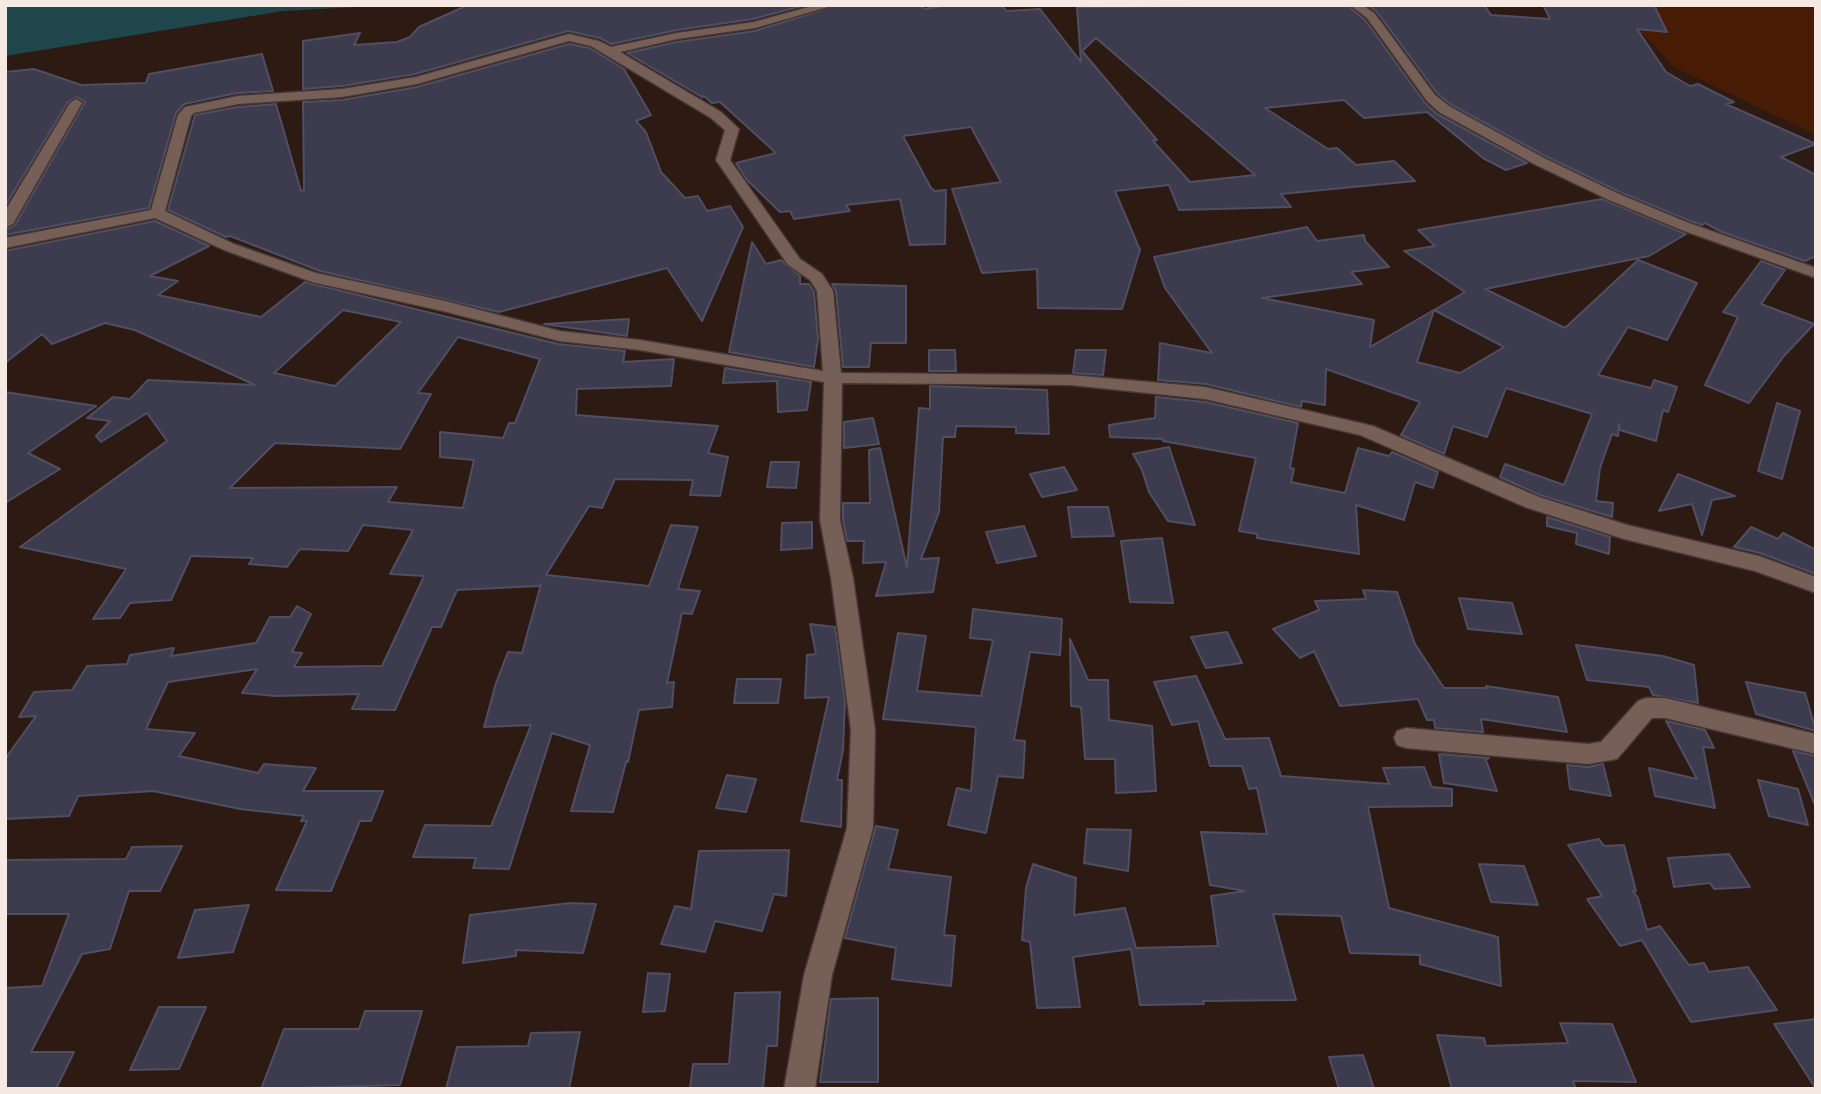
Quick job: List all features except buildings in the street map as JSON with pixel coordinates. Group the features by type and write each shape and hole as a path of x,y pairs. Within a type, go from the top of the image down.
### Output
{"street":[{"path":"608,51 677,36 755,25 830,5"},
{"path":"1355,5 1371,16 1431,98 1444,109 1539,161 1614,197 1684,226 1816,273"},
{"path":"157,213 184,115 190,110 238,100 342,93 417,80 569,37 595,43 716,115 732,129 723,160 794,262 816,277 825,291 832,378 830,520 842,578 863,730 860,828 818,975 799,1089"},
{"path":"5,224 76,103"},
{"path":"5,243 157,213 229,247 312,277 445,306 559,337 640,345 832,378 1070,380 1205,393 1366,430 1532,502 1624,532 1759,564 1816,585"},
{"path":"1406,738 1587,754 1608,752 1646,708 1656,708 1816,744"}],"shaded area":[{"path":"1616,5 1816,5 1816,135 1674,67"}],"water":[{"path":"5,5 393,5 283,11 5,56"}]}
